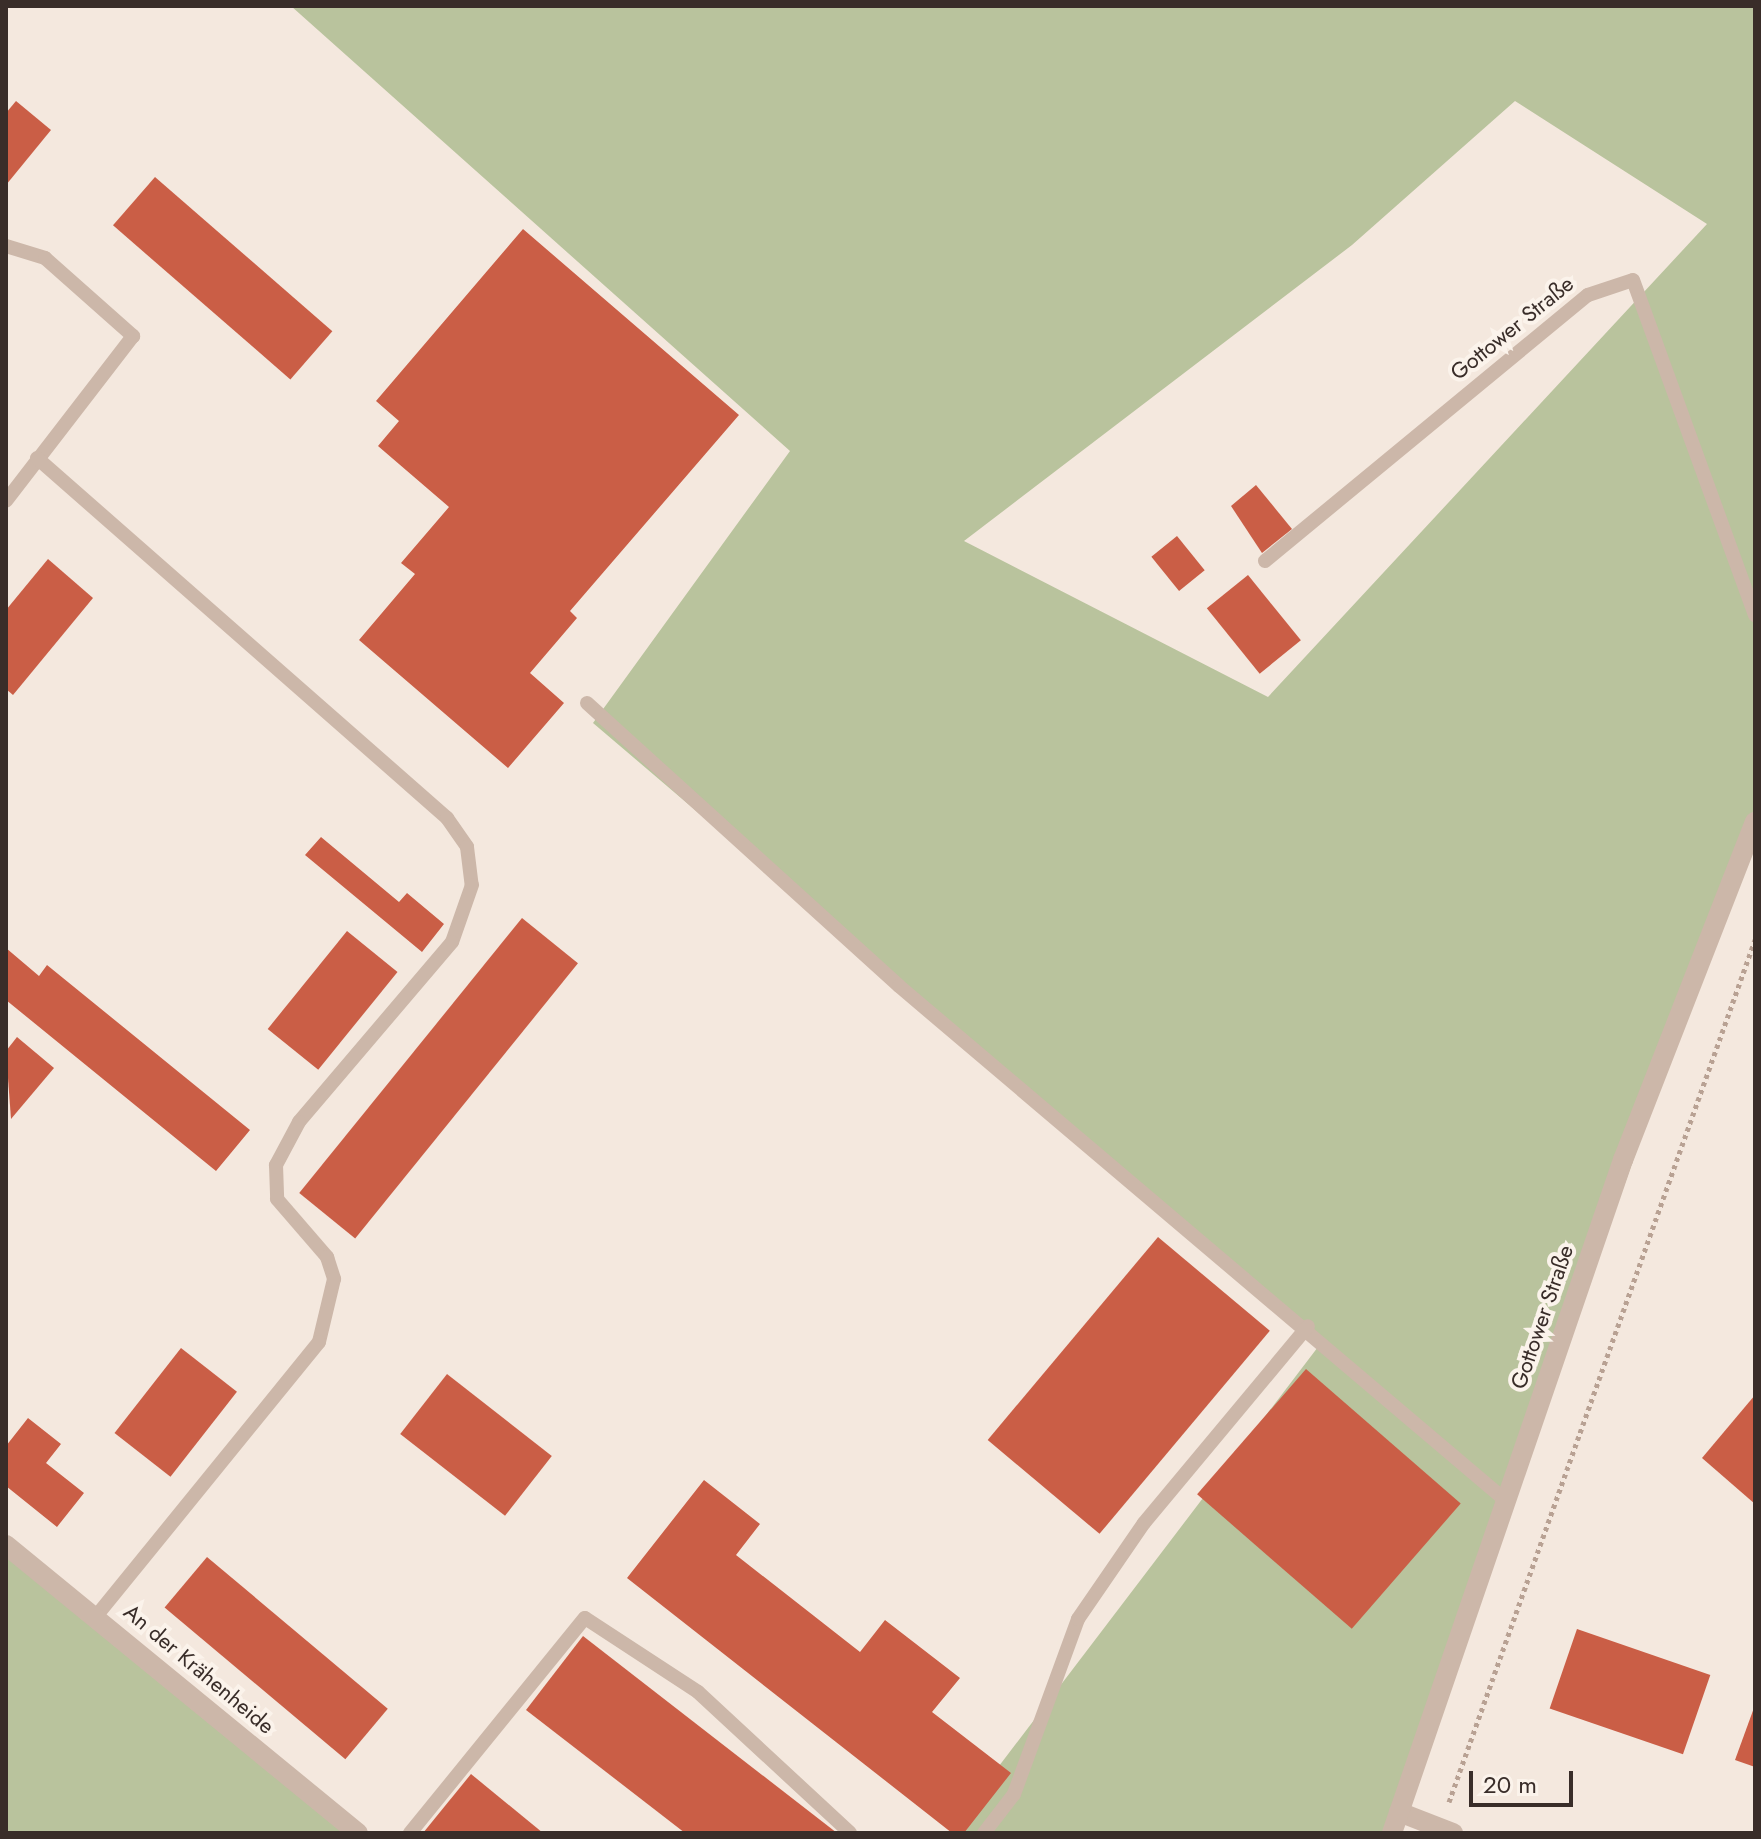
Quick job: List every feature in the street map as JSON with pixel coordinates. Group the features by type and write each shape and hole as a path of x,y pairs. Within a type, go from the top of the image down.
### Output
{"street":[{"name":"Gottower Straße","path":"1392,1833 1504,1499 1623,1160 1755,822"},
{"name":"An der Krähenheide","path":"6,1545 97,1615 358,1833"},
{"path":"1399,1812 1447,1830"}],"lane":[{"path":"6,246 45,258 133,336 6,501"},
{"name":"Gottower Straße","path":"1265,561 1588,295 1633,280 1755,615"},
{"path":"37,458 447,818 467,847 472,885 452,942 299,1122 276,1165 277,1199 327,1257 334,1279 319,1342 97,1615"},
{"path":"587,703 899,986 1249,1288 1308,1326 1504,1499"},
{"path":"984,1833 1014,1794 1078,1619 1153,1512 1308,1326"},
{"path":"410,1833 585,1618 698,1692 850,1833"}],"path":[{"path":"1447,1830 1755,940"}],"green space":[{"path":"291,6 1755,6 1755,822 1391,1833 948,1833 1321,1343 593,723 790,451","holes":["1515,101 1707,224 1268,697 964,541 1352,245"]},
{"path":"6,1545 358,1833 6,1833"}],"building":[{"path":"16,101 51,130 6,185 6,113"},
{"path":"155,177 332,331 290,379 113,225"},
{"path":"523,229 739,415 570,611 577,618 530,673 564,703 508,768 359,640 415,574 401,563 449,507 378,446 399,421 376,401"},
{"path":"1256,485 1292,529 1262,553 1231,506"},
{"path":"1177,536 1205,570 1179,591 1151,557"},
{"path":"48,559 93,598 13,695 6,689 6,610"},
{"path":"1248,575 1301,640 1260,674 1207,608"},
{"path":"321,837 399,902 407,893 444,924 422,952 305,855"},
{"path":"522,918 578,963 355,1238 299,1193"},
{"path":"347,931 398,972 318,1070 268,1029"},
{"path":"6,948 39,976 47,965 250,1130 216,1171 6,1000"},
{"path":"17,1037 54,1068 11,1119 6,1051"},
{"path":"1158,1237 1270,1331 1100,1534 988,1440"},
{"path":"181,1348 237,1392 170,1477 115,1433"},
{"path":"1306,1369 1461,1503 1352,1629 1197,1494"},
{"path":"447,1374 552,1456 505,1516 400,1434"},
{"path":"1755,1395 1755,1504 1702,1458"},
{"path":"28,1418 61,1444 46,1463 84,1493 57,1527 6,1486 6,1446"},
{"path":"704,1480 760,1524 736,1555 860,1652 885,1620 960,1678 932,1712 1011,1773 964,1833 952,1833 627,1578"},
{"path":"207,1557 388,1709 345,1759 165,1608"},
{"path":"1577,1629 1710,1675 1683,1754 1550,1708"},
{"path":"583,1636 837,1833 685,1833 526,1710"},
{"path":"1755,1705 1755,1767 1735,1760"},
{"path":"471,1774 543,1833 423,1833"}]}
